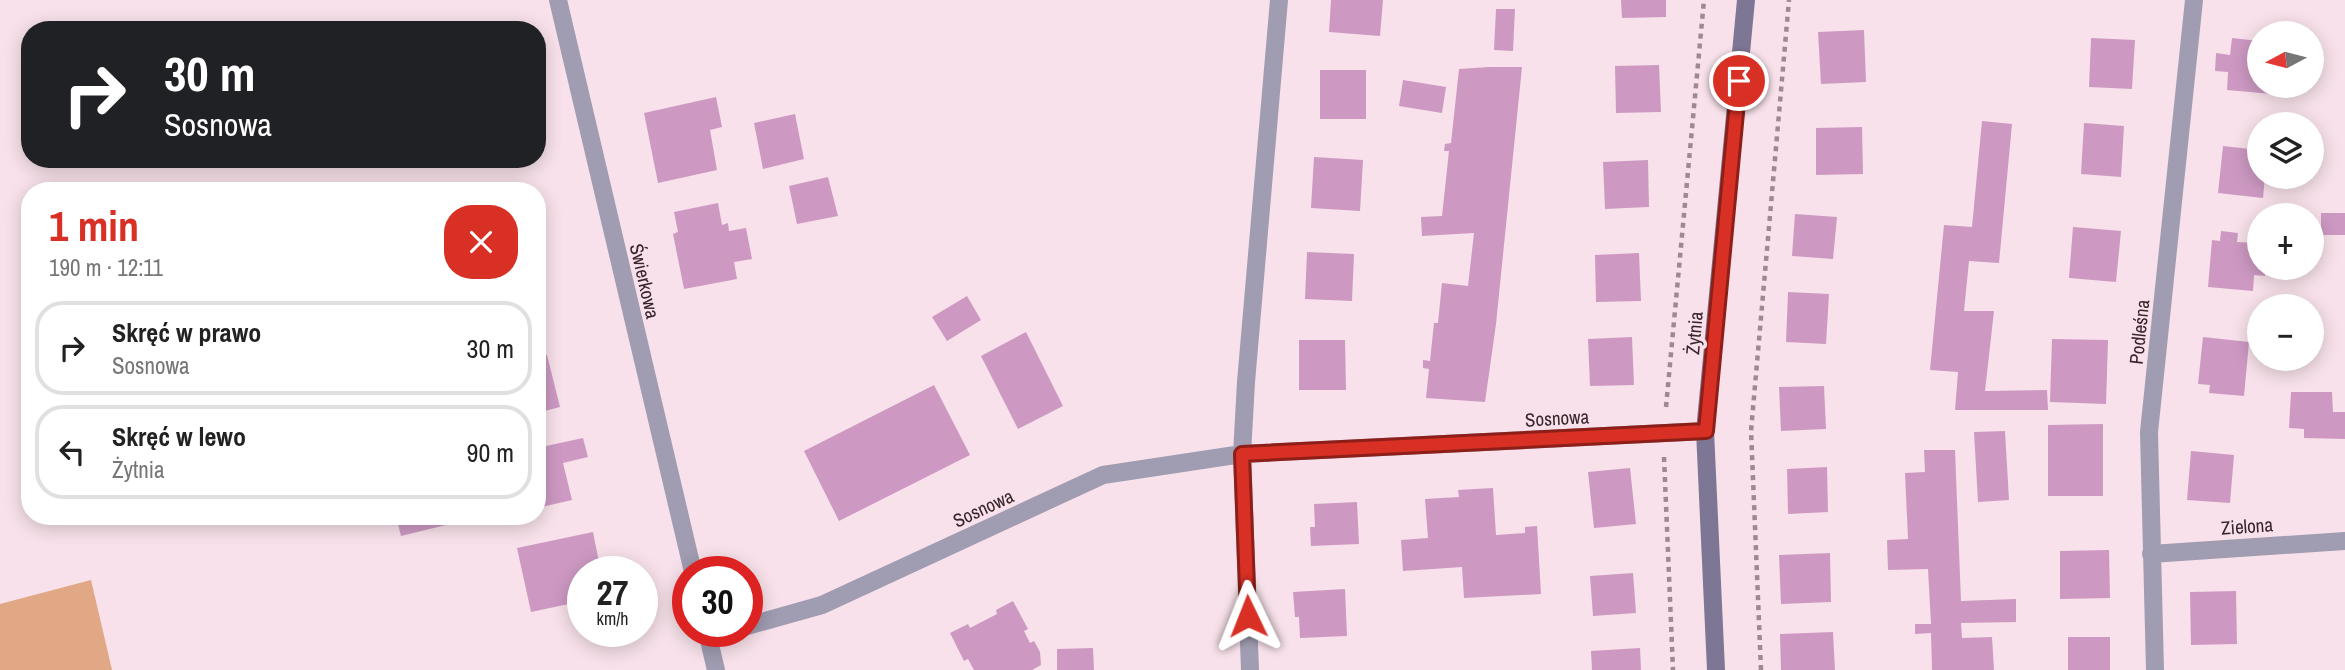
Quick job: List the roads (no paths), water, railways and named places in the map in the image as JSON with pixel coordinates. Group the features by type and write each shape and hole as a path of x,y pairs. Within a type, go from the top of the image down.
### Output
{"street":[{"name":"Świerkowa","path":"558,0 688,556"},
{"path":"1250,670 1242,454 1279,0"},
{"name":"Żytnia","path":"1716,670 1706,431 1746,0"},
{"name":"Podleśna","path":"2155,670 2149,432 2194,0"},
{"name":"Sosnowa","path":"763,622 822,606 1103,475 1242,454 1706,431"},
{"name":"Zielona","path":"2151,554 2345,541"},
{"path":"710,647 716,670"}]}
